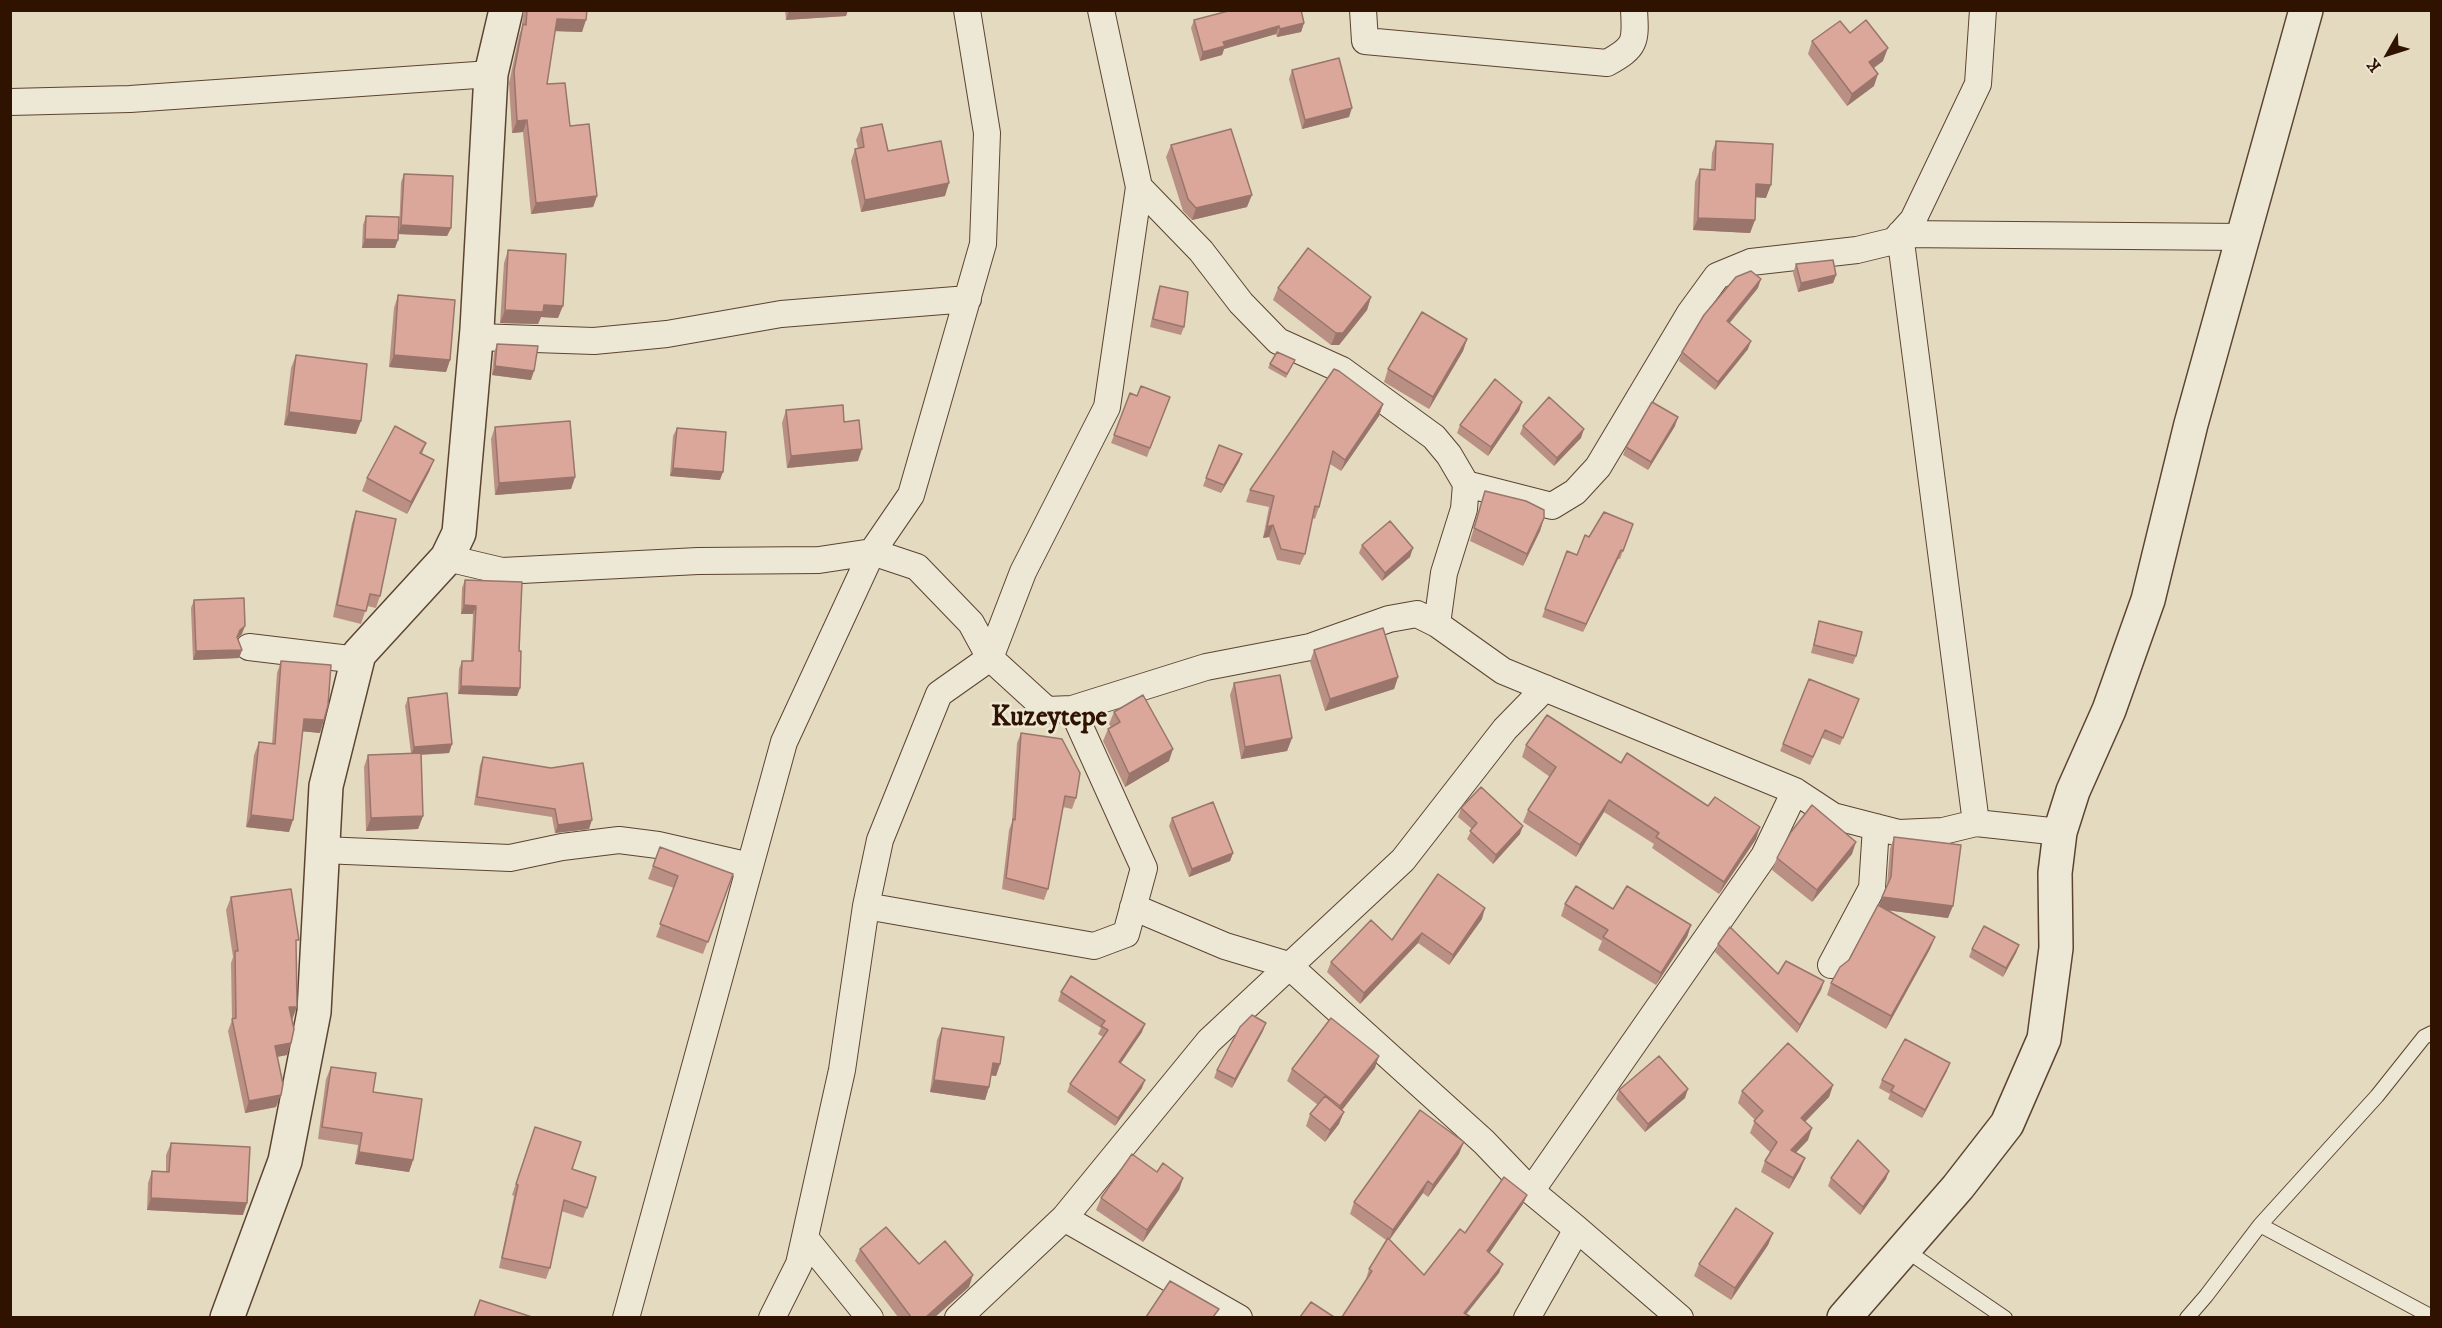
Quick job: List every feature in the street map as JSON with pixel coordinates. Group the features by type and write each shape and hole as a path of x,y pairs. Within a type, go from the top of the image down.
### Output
{"street":[{"path":"227,1317 285,1161 314,1012 326,786 359,654 447,558 459,533 476,338 491,74 506,10"},
{"path":"626,1317 784,742 872,552 911,495 983,244 987,133 967,10"},
{"path":"772,1317 799,1264 805,1238 842,1070 866,906 880,840 939,694 990,658 1023,572 1107,407 1139,187 1101,10"},
{"path":"1363,10 1365,41 1607,63 1624,54 1636,38 1634,10"},
{"path":"1466,484 1552,506 1575,492 1598,467 1690,313 1717,276 1751,262 1866,248 1894,242 1913,220 1978,84 1983,10"},
{"path":"1844,1317 1958,1187 2007,1124 2044,1039 2056,948 2055,873 2061,832 2073,791 2109,710 2148,600 2191,424 2306,10"},
{"path":"10,102 130,99 491,74"},
{"path":"1139,187 1201,251 1241,303 1278,341 1342,370 1434,437 1449,455 1466,484 1464,509 1444,573 1437,624"},
{"path":"1900,234 2243,237"},
{"path":"1900,234 1976,823"},
{"path":"476,338 594,341 667,334 782,314 968,299"},
{"path":"447,558 502,571 698,561 819,560 872,552 917,567 971,623 990,658 1047,710 1072,709 1206,667 1310,647 1389,619 1417,614 1437,624 1503,671 1795,791 1833,816 1899,833 1942,831 1976,823 2061,832"},
{"path":"249,647 358,660"},
{"path":"958,1317 1064,1218 1209,1041 1403,860 1505,729 1545,688"},
{"path":"866,906 1094,945 1126,934 1144,868 1072,709"},
{"path":"1531,1191 1764,856 1795,791"},
{"path":"1831,965 1872,888 1876,826"},
{"path":"323,850 510,858 562,847 619,840 658,845 750,866"},
{"path":"1133,907 1225,946 1288,965 1484,1142 1531,1191 1680,1317"},
{"path":"1064,1218 1239,1317"},
{"path":"1527,1317 1577,1229"},
{"path":"805,1238 870,1317"}],"lane":[{"path":"2187,1317 2206,1296 2260,1225 2378,1096 2424,1037 2432,1033"},
{"path":"2260,1225 2432,1317"},
{"path":"1904,1249 2005,1317"}],"building":[{"path":"527,10 587,10 586,20 557,19 547,84 565,83 570,126 589,124 597,196 536,203 527,120 517,121 514,71 523,24 526,25"},
{"path":"1232,10 1301,10 1304,23 1280,29 1279,26 1223,42 1225,46 1203,52 1194,20"},
{"path":"1866,20 1888,48 1869,62 1878,74 1852,94 1812,41 1840,21 1850,33"},
{"path":"1339,58 1352,108 1305,120 1292,70"},
{"path":"882,124 888,151 941,141 949,183 865,200 855,149 864,147 861,128"},
{"path":"1231,129 1252,195 1196,208 1188,199 1171,145"},
{"path":"1716,141 1773,144 1771,185 1756,184 1755,220 1698,218 1700,169 1715,170"},
{"path":"404,174 453,176 451,228 401,225"},
{"path":"366,216 399,217 398,240 365,239"},
{"path":"1308,248 1371,297 1343,333 1336,333 1278,288"},
{"path":"508,250 566,254 563,306 544,305 543,312 505,310"},
{"path":"1833,260 1836,275 1801,283 1796,264"},
{"path":"1751,271 1761,279 1727,321 1751,341 1718,382 1682,352 1704,315 1736,277"},
{"path":"1160,286 1188,292 1184,327 1153,319"},
{"path":"398,295 455,300 450,360 394,355"},
{"path":"1422,312 1467,339 1433,397 1388,369"},
{"path":"497,344 538,346 534,371 495,366"},
{"path":"1277,352 1295,360 1287,374 1270,364"},
{"path":"296,355 367,364 361,421 289,412"},
{"path":"1334,369 1383,404 1345,460 1333,451 1319,507 1315,506 1305,554 1281,549 1273,525 1267,527 1274,496 1250,490"},
{"path":"1495,379 1522,402 1491,447 1460,425"},
{"path":"1141,386 1170,397 1150,448 1114,435 1130,393 1137,396"},
{"path":"1549,397 1584,429 1557,458 1523,426"},
{"path":"1652,402 1678,417 1651,462 1626,447"},
{"path":"843,405 844,422 859,420 862,449 791,456 786,410"},
{"path":"570,421 575,477 499,483 495,427"},
{"path":"395,426 426,443 420,453 434,460 411,502 367,478"},
{"path":"677,428 726,432 723,472 673,468"},
{"path":"1219,445 1242,454 1224,485 1206,478"},
{"path":"1485,491 1526,501 1544,510 1544,518 1527,554 1474,528"},
{"path":"356,511 396,519 380,596 370,594 366,611 337,605"},
{"path":"1604,512 1633,524 1623,551 1621,550 1586,624 1545,609 1567,551 1577,555 1585,535 1589,537"},
{"path":"1390,521 1413,548 1385,573 1362,545"},
{"path":"465,580 522,582 520,688 461,686 462,661 473,661 476,606 464,605"},
{"path":"244,598 245,626 237,637 242,650 196,651 194,600"},
{"path":"1819,621 1862,632 1856,656 1814,645"},
{"path":"1383,628 1398,677 1330,699 1314,650"},
{"path":"281,661 331,665 328,705 324,720 304,719 293,820 251,815 259,742 275,744"},
{"path":"1280,675 1292,738 1245,747 1234,683"},
{"path":"1809,679 1859,699 1843,738 1825,730 1813,757 1783,744"},
{"path":"447,693 452,744 414,747 408,698"},
{"path":"1143,695 1173,749 1129,774 1108,729 1120,722 1114,712"},
{"path":"1547,715 1621,763 1627,753 1708,806 1715,797 1760,827 1724,882 1656,837 1659,833 1609,800 1580,845 1528,810 1556,767 1526,745"},
{"path":"1021,733 1062,739 1080,773 1076,798 1065,796 1048,889 1006,878 1013,819 1015,820"},
{"path":"421,753 423,816 371,818 368,755"},
{"path":"483,757 551,768 583,763 592,820 558,825 555,809 477,797"},
{"path":"1481,787 1523,826 1496,855 1470,831 1477,823 1461,808"},
{"path":"1213,802 1233,853 1192,869 1172,818"},
{"path":"1812,805 1856,842 1817,890 1777,858 1791,832"},
{"path":"1894,837 1961,845 1953,906 1882,897 1891,877"},
{"path":"660,847 733,874 708,942 660,924 678,876 653,866"},
{"path":"1438,874 1485,908 1453,955 1422,933 1364,993 1331,962 1371,920 1392,940"},
{"path":"1576,886 1613,909 1627,886 1691,925 1661,973 1603,937 1608,930 1565,904"},
{"path":"291,889 299,940 296,940 297,1007 289,1007 294,1029 291,1043 275,1046 283,1084 281,1095 249,1101 232,1019 236,1018 235,951 238,951 231,897"},
{"path":"1878,905 1935,937 1891,1016 1831,983 1840,967 1849,960"},
{"path":"1984,926 2019,945 2006,968 1972,949"},
{"path":"1730,927 1778,974 1786,961 1824,981 1800,1025 1718,944"},
{"path":"1071,976 1145,1024 1119,1062 1145,1080 1118,1118 1070,1084 1108,1030 1101,1026 1105,1021 1061,992"},
{"path":"1252,1015 1266,1023 1235,1079 1217,1070 1240,1027"},
{"path":"1331,1018 1379,1056 1340,1106 1292,1069"},
{"path":"942,1028 1004,1037 1000,1064 993,1063 989,1087 934,1080"},
{"path":"1905,1039 1950,1063 1925,1110 1891,1091 1894,1086 1882,1080"},
{"path":"1788,1043 1833,1085 1801,1118 1812,1128 1791,1150 1805,1158 1793,1178 1765,1161 1777,1142 1754,1121 1763,1111 1742,1091"},
{"path":"1659,1056 1688,1089 1648,1124 1619,1090"},
{"path":"331,1067 376,1073 373,1092 422,1099 413,1160 359,1152 362,1133 322,1127"},
{"path":"1325,1096 1344,1112 1330,1130 1310,1114"},
{"path":"1420,1110 1464,1142 1433,1185 1428,1181 1393,1230 1354,1202"},
{"path":"535,1127 581,1142 572,1169 596,1177 587,1208 564,1200 550,1268 502,1258 518,1185 516,1184"},
{"path":"1858,1140 1889,1171 1863,1207 1831,1178"},
{"path":"171,1143 250,1147 247,1203 151,1198 152,1171 169,1172"},
{"path":"1132,1154 1157,1172 1163,1163 1183,1178 1147,1230 1101,1198"},
{"path":"1504,1177 1527,1195 1487,1251 1503,1264 1464,1313 1471,1317 1342,1317 1372,1271 1369,1269 1388,1238 1424,1275 1460,1229 1465,1233"},
{"path":"1736,1208 1773,1233 1735,1288 1699,1264"},
{"path":"886,1227 919,1264 945,1241 973,1275 926,1317 911,1317 860,1249"},
{"path":"1170,1281 1219,1309 1213,1317 1146,1317"},
{"path":"480,1300 532,1317 474,1317"},
{"path":"1311,1302 1334,1317 1300,1317"}],"district":[{"name":"Kuzeytepe","path":"1049,719"}]}
